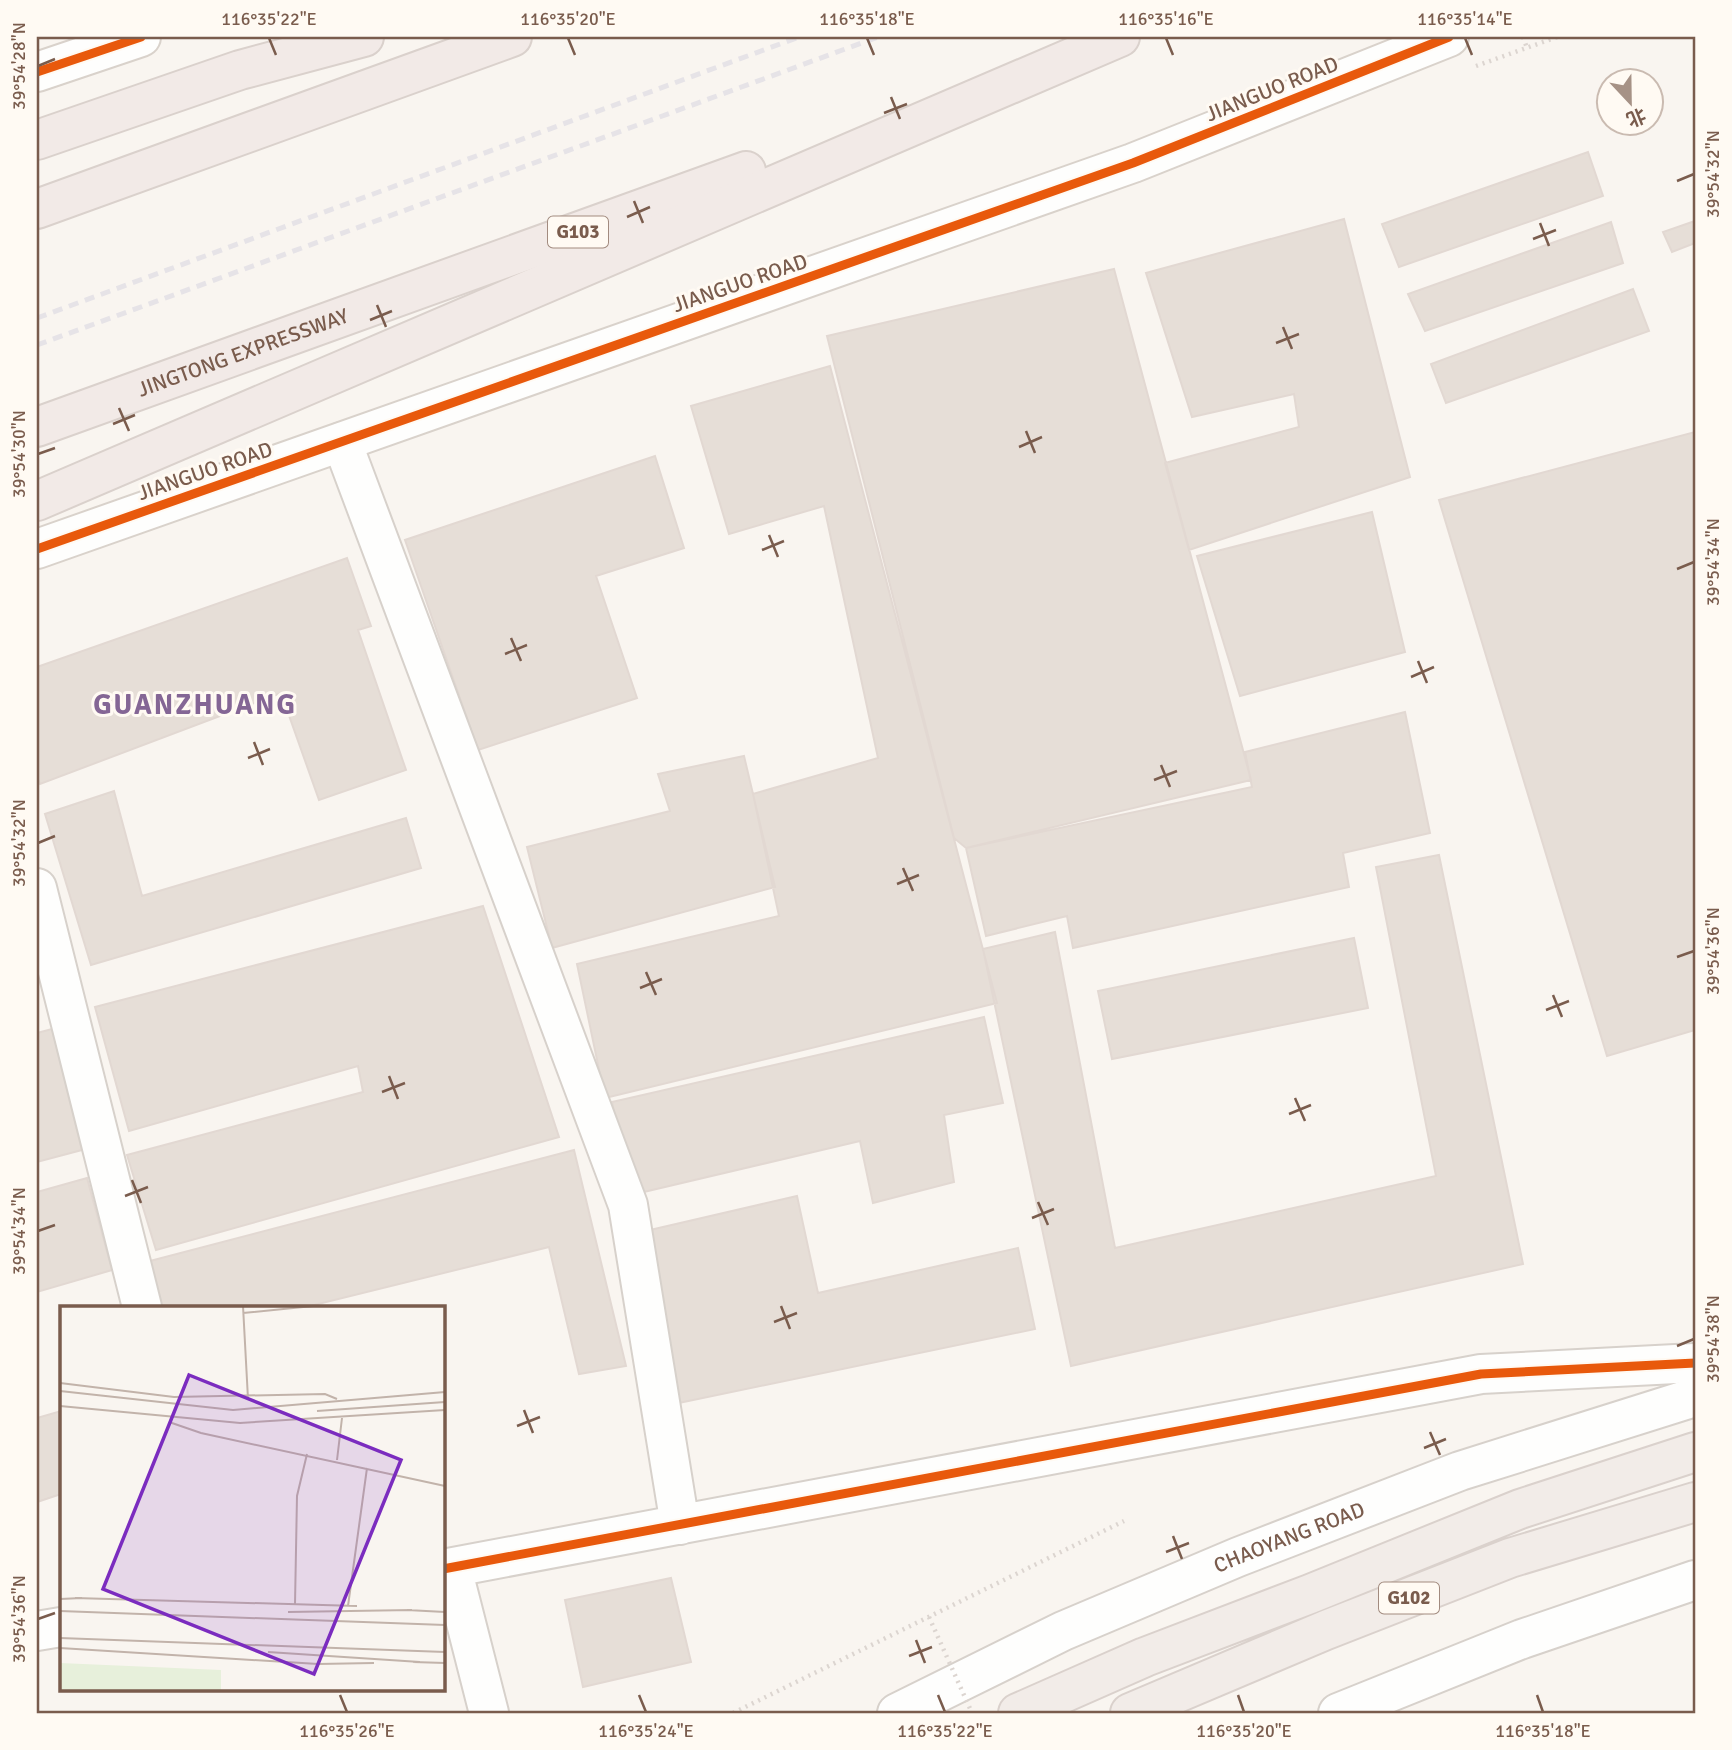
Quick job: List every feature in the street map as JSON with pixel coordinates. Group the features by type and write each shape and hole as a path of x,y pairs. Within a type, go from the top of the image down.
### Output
{"highway":[{"path":"37,140 240,70 364,37"},
{"path":"37,209 512,37"},
{"path":"37,501 1120,37"},
{"name":"JINGTONG EXPRESSWAY","path":"37,426 1120,37"},
{"name":"G102","path":"1018,1713 1145,1657 1520,1509 1695,1452"},
{"name":"G102","path":"1130,1713 1326,1630 1510,1558 1695,1502"}],"street":[{"path":"37,72 141,37"},
{"name":"JIANGUO ROAD","path":"37,549 1133,163 1449,37"},
{"path":"342,442 628,1205 680,1525"},
{"path":"37,888 142,1306"},
{"path":"489,1713 447,1569 1481,1374 1695,1363"},
{"name":"CHAOYANG ROAD","path":"898,1713 1063,1632 1238,1557 1460,1471 1695,1397"},
{"path":"1338,1713 1522,1639 1695,1580"},
{"path":"37,1631 60,1627"}],"path":[{"path":"1523,37 1527,48"},
{"path":"733,1713 1124,1521"},
{"path":"929,1617 971,1713"}],"building":[{"path":"1588,152 1603,196 1399,267 1382,224"},
{"path":"1344,219 1410,477 1189,550 1165,463 1299,427 1294,394 1192,417 1146,273"},
{"path":"1695,221 1695,243 1672,252 1663,232"},
{"path":"1611,222 1623,263 1425,331 1408,294"},
{"path":"1114,269 1251,780 966,848 954,838 827,336"},
{"path":"1633,289 1649,331 1446,403 1431,364"},
{"path":"830,366 997,1003 605,1098 577,964 779,916 753,794 878,758 824,506 729,534 691,406"},
{"path":"1695,432 1695,1030 1607,1056 1439,500"},
{"path":"655,456 684,548 596,576 637,698 478,750 405,540"},
{"path":"1372,512 1405,652 1240,696 1197,556"},
{"path":"347,558 371,626 358,630 406,770 319,800 281,693 40,784 37,777 37,667"},
{"path":"1405,712 1430,833 1343,853 1349,887 1073,948 1067,916 986,936 966,848 1252,787 1245,752"},
{"path":"744,756 775,887 552,948 527,847 670,811 658,774"},
{"path":"114,791 142,896 406,818 421,868 91,965 45,814"},
{"path":"1439,855 1523,1264 1071,1366 983,949 1055,932 1115,1248 1436,1176 1376,867"},
{"path":"483,906 559,1137 156,1250 127,1155 363,1092 358,1066 129,1131 95,1007"},
{"path":"1354,938 1368,1008 1112,1059 1098,991"},
{"path":"984,1017 1003,1103 944,1115 954,1182 873,1203 860,1141 631,1195 612,1102"},
{"path":"52,1029 82,1150 37,1162 37,1033"},
{"path":"574,1150 626,1366 579,1374 549,1247 310,1306 162,1306 150,1261"},
{"path":"87,1178 112,1270 37,1292 37,1192"},
{"path":"797,1196 818,1293 1018,1248 1035,1329 669,1405 637,1233"},
{"path":"60,1411 60,1494 37,1502 37,1418"},
{"path":"671,1578 691,1662 583,1687 565,1600"}],"railway":[{"path":"37,318 799,37"},
{"path":"37,345 878,37"}],"cycle path":[{"path":"37,72 141,37"},
{"path":"37,549 1133,163 1449,37"},
{"path":"444,1569 1481,1374 1695,1363"}],"district":[{"name":"GUANZHUANG","path":"195,705"}]}
